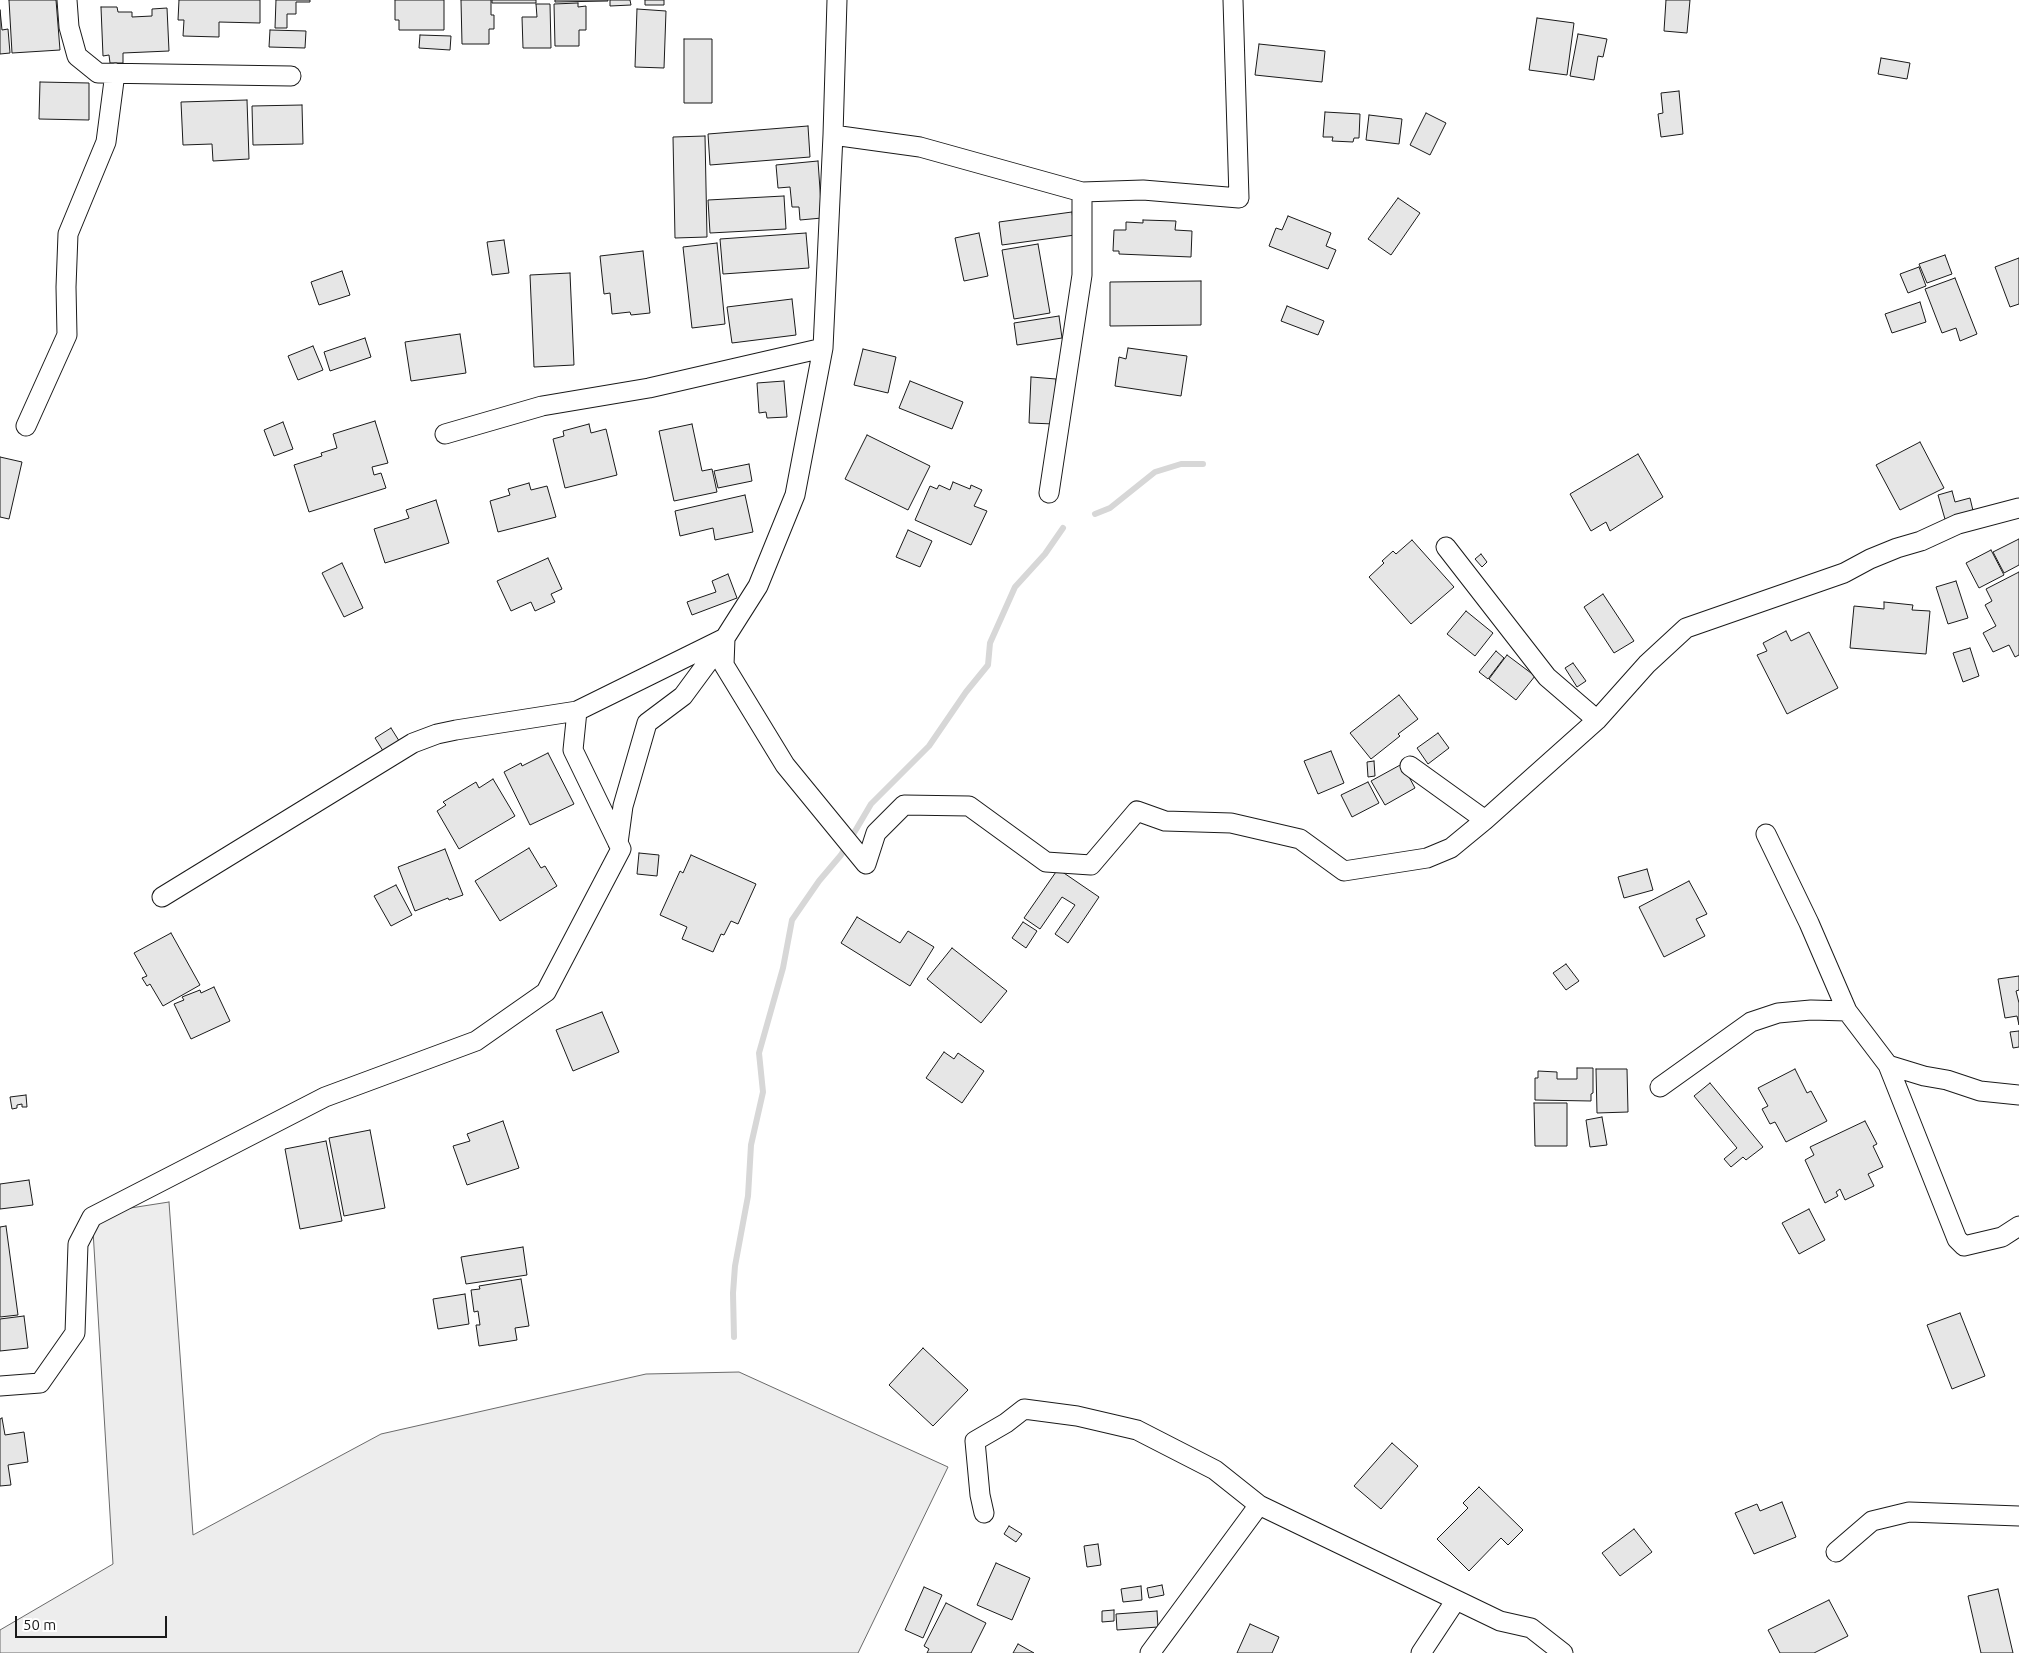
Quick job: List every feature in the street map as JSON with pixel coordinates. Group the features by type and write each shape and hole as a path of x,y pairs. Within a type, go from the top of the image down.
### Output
{"street":[{"path":"68,0 69,28 77,56 98,73 291,76"},
{"path":"618,843 623,806 647,722 683,696 725,638 758,586 795,495 824,348 837,0"},
{"path":"833,135 920,147 1082,192 1143,190 1239,198 1233,0"},
{"path":"26,426 67,335 68,234 106,142 115,73"},
{"path":"1049,493 1082,275 1082,192"},
{"path":"445,434 542,406 650,388 824,348"},
{"path":"725,638 724,665 785,765 866,864 876,833 904,805 969,806 1046,862 1091,865 1137,811 1165,820 1231,823 1300,839 1344,871 1427,858 1450,848 1485,820 1597,720 1647,664 1686,628 1844,573 1870,559 1920,541 1958,524 2019,508"},
{"path":"1446,547 1547,677 1597,720"},
{"path":"162,897 413,743 437,734 456,730 577,712 725,638"},
{"path":"0,1386 40,1383 75,1333 78,1244 92,1217 325,1097 476,1041 546,992 621,849 573,750 577,712"},
{"path":"1410,766 1485,820"},
{"path":"1766,834 1813,932 1847,1011 1888,1065 1957,1239 1964,1246 2002,1237 2019,1226"},
{"path":"1660,1087 1752,1022 1778,1012 1811,1010 1847,1011"},
{"path":"1888,1065 1924,1076 1947,1080 1980,1091 2019,1095"},
{"path":"984,1513 980,1494 975,1441 1006,1423 1024,1409 1077,1416 1137,1430 1215,1470 1259,1505 1500,1621 1531,1628 1563,1653"},
{"path":"1150,1653 1259,1505"},
{"path":"1836,1552 1872,1521 1909,1512 2019,1516"},
{"path":"1421,1653 1456,1600"}],"shaded area":[{"path":"169,1202 193,1535 381,1434 646,1374 739,1372 948,1467 858,1653 0,1653 0,1630 113,1564 92,1214"}],"building":[{"path":"9,0 56,0 60,50 12,53"},
{"path":"179,0 260,0 260,23 219,22 219,37 183,36 184,20 178,20"},
{"path":"276,0 310,0 310,2 296,2 296,14 287,14 287,28 275,28"},
{"path":"395,0 444,0 444,30 399,30 399,20 395,20"},
{"path":"461,0 491,0 491,15 494,15 494,29 489,29 489,44 462,44"},
{"path":"492,0 536,0 536,3 492,3"},
{"path":"555,0 608,0 608,1 555,2"},
{"path":"610,0 630,0 631,5 610,6"},
{"path":"645,0 664,0 664,5 645,5"},
{"path":"1666,0 1690,0 1687,33 1664,31"},
{"path":"578,3 578,7 586,6 586,30 579,30 579,46 555,46 554,4"},
{"path":"536,4 550,4 551,48 523,48 522,17 537,17"},
{"path":"101,7 117,7 118,12 132,12 132,17 152,16 152,9 167,8 169,51 123,53 123,63 110,63 109,55 103,56"},
{"path":"637,9 666,11 664,68 635,67"},
{"path":"0,10 2,30 8,29 10,53 0,54"},
{"path":"1537,18 1574,23 1567,75 1529,70"},
{"path":"270,30 306,31 305,48 269,47"},
{"path":"1578,34 1607,39 1603,57 1598,56 1594,80 1570,76"},
{"path":"420,35 451,36 450,50 419,48"},
{"path":"684,39 712,39 712,103 684,103"},
{"path":"1259,44 1325,51 1322,82 1255,75"},
{"path":"1881,58 1910,63 1907,79 1878,74"},
{"path":"40,82 89,83 89,120 39,119"},
{"path":"1679,91 1683,134 1661,137 1658,114 1663,113 1661,93"},
{"path":"247,100 249,159 213,161 212,144 183,145 181,102"},
{"path":"302,105 303,144 253,145 252,106"},
{"path":"1325,112 1360,114 1359,138 1354,138 1353,142 1332,141 1333,137 1323,137"},
{"path":"1426,113 1446,123 1430,155 1410,145"},
{"path":"1369,115 1402,119 1399,144 1366,140"},
{"path":"808,126 810,157 710,165 708,134"},
{"path":"705,136 707,237 675,238 673,137"},
{"path":"818,161 822,218 800,220 799,207 792,207 790,187 778,188 776,165"},
{"path":"784,196 786,229 710,233 708,200"},
{"path":"1398,198 1420,213 1391,255 1368,239"},
{"path":"1072,212 1075,235 1002,245 999,222"},
{"path":"1288,216 1331,233 1326,246 1336,250 1328,269 1269,246 1276,228 1282,230"},
{"path":"1143,220 1176,221 1175,230 1192,231 1191,257 1119,254 1119,251 1113,251 1114,230 1126,230 1126,222 1143,223"},
{"path":"806,233 809,268 723,274 720,239"},
{"path":"979,233 988,276 964,281 955,238"},
{"path":"504,240 509,273 492,275 487,242"},
{"path":"717,243 725,324 692,328 683,247"},
{"path":"1038,244 1050,313 1014,319 1002,250"},
{"path":"643,251 650,313 631,315 630,312 612,314 610,293 604,294 600,256"},
{"path":"1945,255 1952,274 1927,283 1919,264"},
{"path":"2019,258 2019,304 2010,307 1995,267"},
{"path":"1919,267 1926,286 1908,293 1900,274"},
{"path":"342,271 350,295 319,305 311,282"},
{"path":"570,273 574,365 534,367 530,275"},
{"path":"1955,278 1977,334 1960,341 1956,328 1942,333 1925,289"},
{"path":"1201,281 1201,325 1110,326 1110,282"},
{"path":"792,299 796,335 732,343 727,307"},
{"path":"1920,302 1926,322 1892,333 1885,314"},
{"path":"1287,306 1324,321 1318,335 1281,321"},
{"path":"1059,316 1062,338 1017,345 1014,323"},
{"path":"460,334 466,373 411,381 405,342"},
{"path":"365,338 371,357 330,371 324,352"},
{"path":"313,346 323,370 298,380 288,356"},
{"path":"1128,348 1187,356 1181,396 1115,386 1119,357 1126,359"},
{"path":"863,349 896,357 888,393 854,385"},
{"path":"1031,377 1056,379 1054,424 1029,423"},
{"path":"784,381 787,417 767,418 766,412 759,413 757,383"},
{"path":"910,381 963,402 952,429 899,408"},
{"path":"375,421 388,463 372,467 374,475 381,473 386,488 309,512 294,465 322,456 321,453 337,448 333,434"},
{"path":"283,422 293,449 274,456 264,430"},
{"path":"589,424 591,433 606,429 617,475 565,488 553,439 564,436 563,431"},
{"path":"692,424 702,471 712,469 717,492 674,501 659,431"},
{"path":"867,435 930,466 908,510 845,479"},
{"path":"1920,442 1944,488 1900,510 1876,465"},
{"path":"1638,454 1663,497 1610,531 1606,522 1591,531 1570,494"},
{"path":"0,457 22,462 9,519 0,517"},
{"path":"749,464 752,481 718,488 714,471"},
{"path":"953,482 970,489 971,485 982,490 974,506 987,511 971,545 915,520 930,486 937,489 939,485 950,490"},
{"path":"529,483 531,490 547,486 556,517 498,532 490,501 510,495 508,489"},
{"path":"1952,491 1955,502 1970,498 1975,519 1947,526 1938,495"},
{"path":"745,495 753,532 715,540 713,528 680,536 675,511"},
{"path":"436,500 449,543 385,563 374,529 409,518 406,510"},
{"path":"908,530 932,541 920,567 896,557"},
{"path":"2019,539 2019,565 2004,573 1993,552"},
{"path":"1412,540 1454,587 1411,624 1369,577 1384,563 1382,561 1393,551 1396,554"},
{"path":"1991,550 2004,575 1979,588 1966,563"},
{"path":"1481,554 1487,562 1482,567 1475,559"},
{"path":"548,558 562,589 551,594 555,602 535,611 531,602 511,611 497,581"},
{"path":"342,563 363,608 344,617 322,573"},
{"path":"2019,572 2019,655 2015,657 2009,645 1993,652 1983,633 1996,626 1985,605 1992,601 1986,589"},
{"path":"728,574 737,598 692,615 687,602 716,592 712,581"},
{"path":"1956,581 1968,618 1948,624 1936,587"},
{"path":"1603,594 1634,641 1614,653 1584,607"},
{"path":"1884,602 1913,605 1912,610 1930,611 1926,654 1850,648 1854,606 1884,609"},
{"path":"1466,611 1493,633 1475,656 1447,634"},
{"path":"1786,631 1791,641 1809,632 1838,688 1787,714 1757,655 1767,651 1763,643"},
{"path":"1970,648 1979,676 1963,682 1953,653"},
{"path":"1496,651 1504,658 1488,679 1479,672"},
{"path":"1507,655 1535,676 1516,700 1489,679"},
{"path":"1573,663 1586,681 1577,687 1565,668"},
{"path":"1399,695 1418,719 1398,734 1400,736 1371,759 1350,733"},
{"path":"391,728 401,744 385,754 375,738"},
{"path":"1438,733 1449,748 1428,764 1417,748"},
{"path":"1331,751 1344,783 1318,794 1304,761"},
{"path":"548,753 574,804 530,825 504,772 521,763 522,766"},
{"path":"1374,761 1375,776 1368,777 1367,762"},
{"path":"1402,764 1415,788 1385,805 1371,781"},
{"path":"493,779 515,816 459,849 437,811 446,805 443,802 476,782 479,788"},
{"path":"1368,782 1379,803 1352,817 1341,795"},
{"path":"529,848 541,868 545,866 557,886 500,921 475,881"},
{"path":"445,849 463,895 449,900 448,898 415,911 398,867"},
{"path":"639,853 659,855 657,876 637,874"},
{"path":"691,855 756,884 738,924 731,921 724,935 721,934 713,952 682,939 687,927 660,915 680,871 683,873"},
{"path":"1058,869 1099,897 1068,943 1055,934 1075,905 1062,897 1040,929 1024,918"},
{"path":"1647,869 1653,890 1624,898 1618,877"},
{"path":"1689,881 1707,914 1696,919 1705,936 1664,957 1639,907"},
{"path":"396,885 412,915 391,926 374,896"},
{"path":"857,917 900,943 908,931 934,947 910,986 841,943"},
{"path":"1023,922 1037,931 1026,948 1012,938"},
{"path":"171,933 200,985 163,1006 150,984 147,986 142,978 147,976 134,953"},
{"path":"952,948 1007,991 981,1023 927,979"},
{"path":"1566,964 1579,981 1566,990 1553,973"},
{"path":"2019,976 2019,990 2016,991 2019,1003 2019,1025 2017,1016 2005,1018 1998,979"},
{"path":"214,987 230,1021 191,1039 174,1004 184,1000 182,997 200,990 201,993"},
{"path":"602,1012 619,1052 573,1071 556,1030"},
{"path":"2019,1031 2019,1047 2013,1048 2010,1032"},
{"path":"944,1052 954,1059 958,1053 984,1071 962,1103 926,1078"},
{"path":"1577,1068 1593,1068 1593,1093 1591,1094 1591,1101 1535,1100 1535,1078 1538,1078 1538,1071 1557,1072 1557,1079 1577,1079"},
{"path":"1596,1069 1627,1069 1628,1112 1597,1113"},
{"path":"1795,1069 1807,1093 1811,1091 1827,1121 1786,1142 1775,1122 1770,1124 1762,1109 1768,1106 1758,1088"},
{"path":"1710,1083 1763,1147 1746,1160 1743,1157 1731,1167 1724,1159 1737,1148 1694,1096"},
{"path":"26,1095 27,1107 22,1107 22,1104 12,1109 10,1097"},
{"path":"1534,1103 1567,1103 1567,1146 1535,1146"},
{"path":"1602,1117 1607,1145 1590,1147 1586,1120"},
{"path":"503,1121 519,1168 467,1185 453,1146 470,1141 467,1134"},
{"path":"1865,1121 1877,1144 1873,1146 1883,1167 1868,1174 1874,1186 1845,1200 1840,1189 1836,1192 1838,1196 1825,1203 1805,1160 1814,1155 1810,1147"},
{"path":"370,1130 385,1208 344,1216 329,1138"},
{"path":"326,1141 342,1221 300,1229 285,1149"},
{"path":"29,1180 33,1205 0,1209 0,1184"},
{"path":"1809,1209 1825,1240 1799,1254 1782,1223"},
{"path":"6,1226 18,1315 0,1317 0,1227"},
{"path":"523,1247 527,1275 466,1284 461,1257"},
{"path":"521,1279 529,1326 515,1328 517,1340 479,1346 476,1325 480,1325 478,1311 474,1312 471,1290 480,1289 479,1286"},
{"path":"465,1294 469,1324 438,1329 433,1299"},
{"path":"1960,1313 1985,1376 1952,1389 1927,1325"},
{"path":"24,1316 28,1348 0,1351 0,1319"},
{"path":"923,1348 968,1390 933,1426 889,1385"},
{"path":"2,1418 5,1435 24,1432 28,1462 8,1465 11,1485 0,1486 0,1419"},
{"path":"1392,1443 1418,1466 1381,1509 1354,1486"},
{"path":"1479,1487 1523,1530 1508,1545 1501,1538 1469,1571 1437,1539 1468,1508 1463,1503"},
{"path":"1782,1502 1796,1537 1754,1554 1735,1513 1757,1504 1760,1511"},
{"path":"1009,1526 1022,1534 1016,1542 1004,1534"},
{"path":"1634,1529 1652,1552 1620,1576 1602,1553"},
{"path":"1098,1544 1101,1565 1087,1567 1084,1546"},
{"path":"996,1563 1030,1578 1012,1620 977,1605"},
{"path":"1162,1585 1164,1595 1149,1598 1147,1588"},
{"path":"1141,1586 1142,1600 1123,1602 1121,1589"},
{"path":"924,1587 942,1595 923,1638 905,1630"},
{"path":"1998,1589 2013,1653 1981,1653 1968,1596"},
{"path":"1829,1600 1848,1636 1814,1653 1780,1653 1768,1630"},
{"path":"946,1603 986,1623 971,1653 927,1653 929,1649 924,1646"},
{"path":"1114,1610 1114,1621 1102,1622 1102,1611"},
{"path":"1157,1611 1158,1627 1117,1630 1116,1614"},
{"path":"1250,1624 1279,1637 1272,1653 1237,1653"},
{"path":"1018,1644 1034,1653 1013,1653"}],"waterway":[{"path":"1095,514 1110,508 1155,472 1181,464 1203,464"},
{"path":"734,1337 733,1293 735,1266 748,1196 751,1145 763,1092 759,1053 783,968 792,920 819,881 841,855 871,804 929,746 966,692 988,665 990,643 1015,587 1045,554 1063,528"}]}
